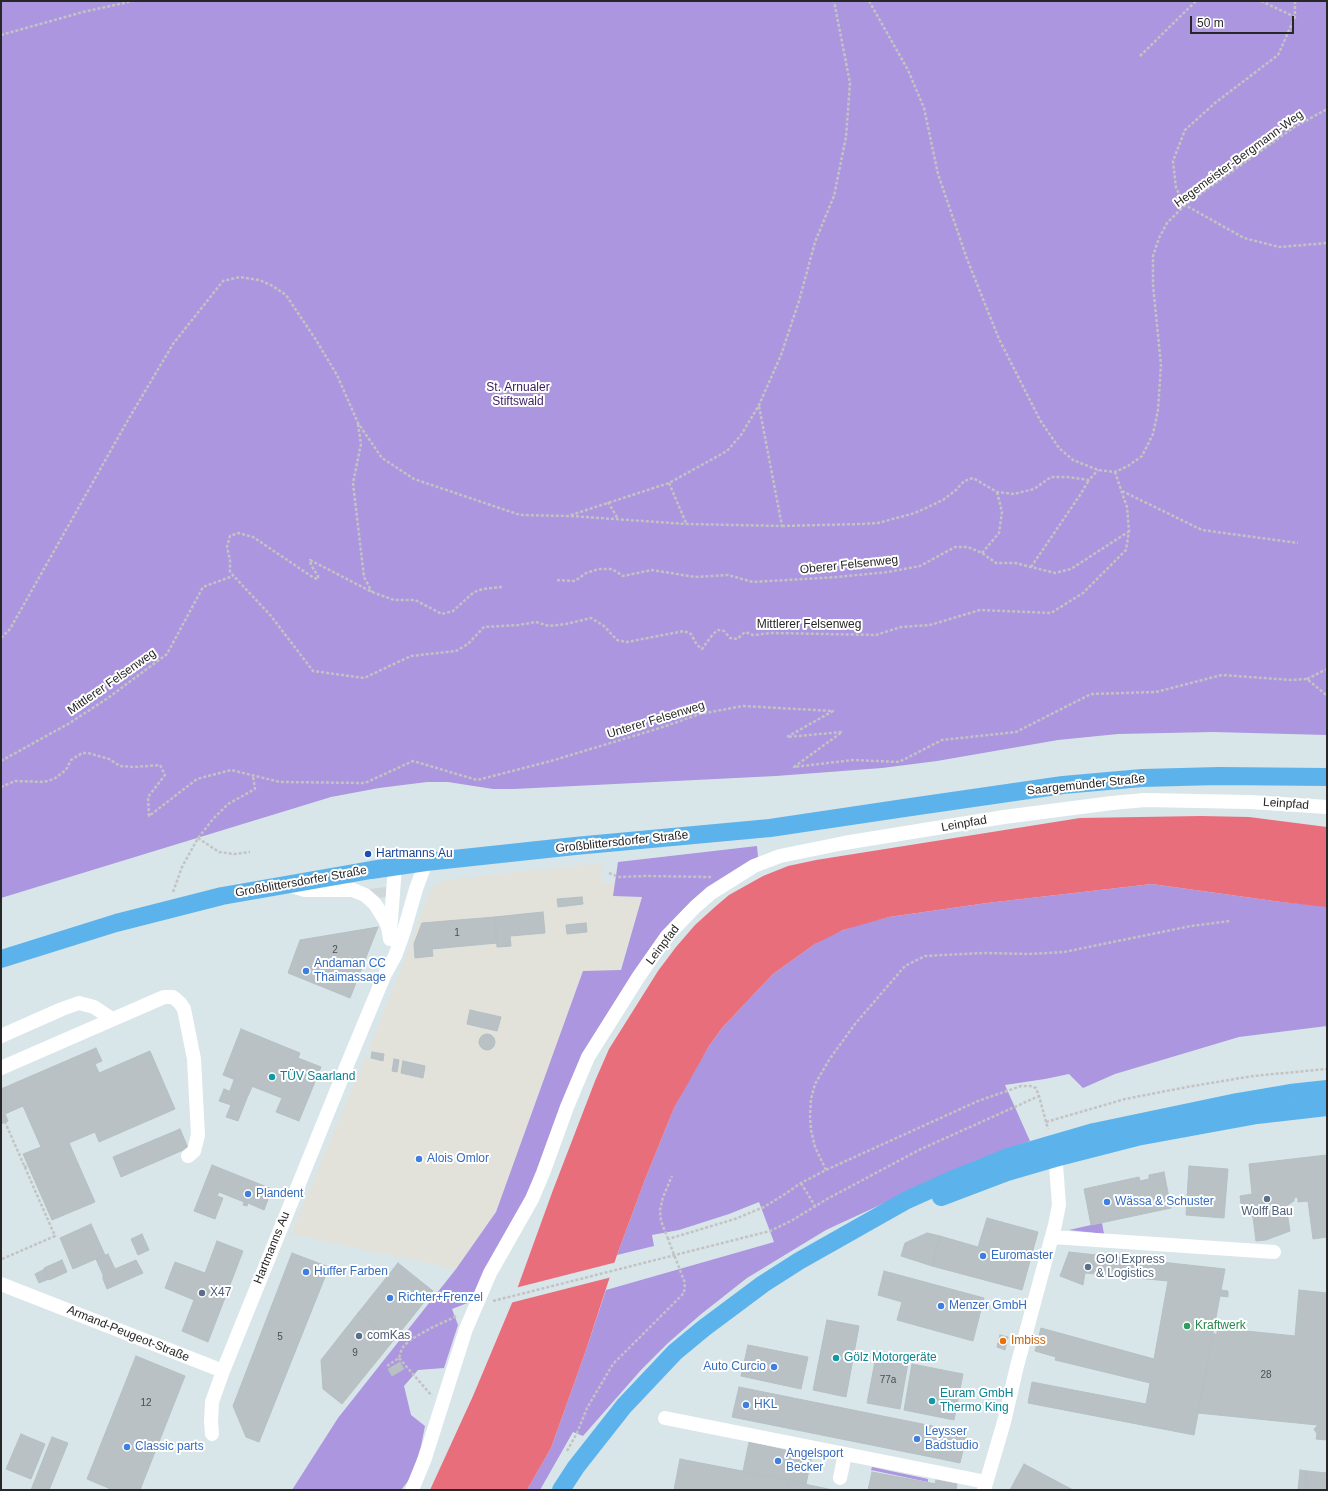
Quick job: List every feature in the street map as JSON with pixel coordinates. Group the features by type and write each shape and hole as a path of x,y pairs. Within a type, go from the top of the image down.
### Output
{"main road":[{"name":"Saargemünder Straße","path":"847,817 1063,785 1142,778 1219,776 1327,777"},
{"name":"Großblittersdorfer Straße","path":"1,959 123,921 222,896 262,888 426,862 575,846 770,828 847,817"},
{"path":"561,1490 576,1467 624,1406 675,1352 762,1284 799,1261 861,1227 890,1218 994,1177 1094,1132 1237,1102 1290,1093 1327,1089"},
{"path":"1053,1151 1257,1115 1327,1107"}],"street":[{"name":"Leinpfad","path":"412,1490 426,1458 466,1329 490,1273 532,1199 567,1106 588,1057 645,968 668,936 695,906 711,894 737,876 766,861 793,853 844,843 1004,817 1146,800 1207,801 1327,807"},
{"name":"Hartmanns Au","path":"212,1434 212,1402 223,1371 315,1142 384,976 395,956 426,862"},
{"name":"Hartmanns Au","path":"384,976 390,939 395,866"},
{"name":"Hartmanns Au","path":"288,885 305,890 353,890 365,895 375,904 385,920 390,939"},
{"path":"1,1068 164,997 173,997 184,1009 194,1059 198,1113 196,1144 194,1151 188,1156"},
{"path":"1,1036 79,1003 94,1007 112,1019"},
{"path":"665,1418 844,1454 985,1486 1004,1422 1059,1205 1053,1151"},
{"path":"1052,1237 1274,1252"},
{"name":"Armand-Peugeot-Straße","path":"1,1284 223,1371"},
{"path":"840,1478 844,1454"}],"path":[{"path":"1,34 83,12 133,1"},
{"path":"568,516 669,483 710,462 727,451 741,435 759,405 781,355 799,301 815,242 834,196 846,137 850,83 834,1"},
{"path":"869,1 908,70 924,108 938,174 967,259 1000,339 1040,420 1059,448 1073,460 1098,470 1115,472"},
{"path":"1140,56 1196,1"},
{"path":"1261,1 1295,17"},
{"path":"1295,1 1295,17 1278,55 1215,103 1185,130 1174,161 1176,188 1185,205 1244,238 1279,247 1327,243"},
{"name":"Hegemeister-Bergmann-Weg","path":"1115,472 1128,466 1142,456 1153,434 1158,410 1161,365 1153,285 1153,256 1159,238 1167,223 1185,205 1293,128 1327,109"},
{"path":"1,638 10,629 128,420 173,344 223,280 240,277 259,280 271,285 286,296 316,340 337,375 358,423 382,458 414,479 520,515 568,516 686,524 782,526 846,525 878,522 915,513 943,500 956,490 964,481 973,478 997,492 1014,494 1034,489 1051,477 1068,477 1089,480"},
{"path":"759,405 782,526"},
{"path":"358,423 361,444 353,483 364,577 372,592"},
{"path":"1031,567 1089,480 1098,470"},
{"name":"Mittlerer Felsenweg","path":"1,761 68,724 108,698 167,654 203,588 233,576 271,616 313,671 364,678 411,656 456,651 468,644 484,627 518,625 536,622 549,626 566,624 590,618 604,626 617,640 627,642 684,631 691,634 697,645 702,649 713,634 718,630 724,631 730,638 737,639 745,632 753,635 772,633 876,634 901,627 930,626 980,610 1051,613 1083,593 1126,550 1129,531 1127,507 1115,472"},
{"path":"669,483 686,524"},
{"path":"1122,491 1202,530 1298,543"},
{"path":"982,554 999,533 1002,512 997,492"},
{"path":"608,502 618,519"},
{"name":"Oberer Felsenweg","path":"557,580 575,582 586,573 599,569 612,569 623,576 652,570 695,577 728,575 753,582 838,577 888,572 920,566 955,547 968,547 996,563 1015,563 1055,573 1071,569 1129,531"},
{"path":"233,576 230,572 230,560 227,547 230,536 238,533 252,537 314,578 318,579 318,576 311,565 310,560 372,592 394,600 416,600 442,614 453,611 474,592 483,589 502,587"},
{"path":"1327,669 1308,679 1325,694 1327,694"},
{"name":"Unterer Felsenweg","path":"253,776 280,782 365,783 413,761 477,780 551,761 660,728 700,714 743,706 833,710 787,738 842,732 794,767 853,760 899,762 942,740 1016,732 1091,694 1156,692 1222,675 1291,680 1308,679"},
{"path":"1,787 15,781 44,782 54,779 66,770 72,760 82,753 88,753 109,759 120,766 135,767 160,765 165,775 148,797 149,816 197,779 231,770 253,776 255,789 228,804 213,819 198,838 182,867 172,895"},
{"path":"198,838 219,852 234,854 250,852"},
{"path":"609,873 618,877 737,876"},
{"path":"826,1170 815,1147 811,1130 811,1099 815,1084 829,1060 855,1024 904,966 925,956 984,953 1029,954 1064,952 1191,926 1230,921"},
{"path":"1046,1122 1125,1099 1171,1090 1253,1076 1327,1069"},
{"path":"668,1239 735,1219 764,1207 801,1183 826,1170 920,1126 996,1094 1021,1086 1036,1088 1053,1151"},
{"path":"491,1301 770,1231 791,1221 815,1206 919,1150 1039,1096"},
{"path":"2,1259 55,1236 5,1122"},
{"path":"24,1167 28,1166"},
{"path":"566,1452 577,1434 590,1402 613,1364 684,1293 685,1283 661,1221 660,1210 663,1197 672,1176"},
{"path":"801,1183 815,1206"},
{"path":"387,1366 399,1358 402,1348 410,1340 457,1316"},
{"path":"399,1358 420,1382"}],"shaded area":[{"path":"1201,816 1249,817 1327,827 1327,907 1152,884 987,903 889,917 843,930 815,944 773,974 722,1028 709,1046 674,1108 644,1182 617,1255 586,1350 551,1448 527,1490 430,1490 473,1396 512,1303 553,1190 609,1049 658,971 695,925 716,906 729,895 763,876 788,866 816,860 1080,818"},
{"path":"602,863 601,882 615,883 613,896 642,897 620,971 583,971 496,1212 456,1269 291,1234 365,1057 382,1061 384,1054 368,1051 405,959 427,897 433,887 439,882 447,880"},
{"path":"386,887 386,897 380,898 369,889"}],"green space":[{"name":"St. Arnualer Stiftswald","path":"1,1 1327,1 1327,735 1213,732 1118,734 1058,740 937,761 882,768 776,776 514,789 493,789 448,782 427,782 379,788 331,797 1,898"},
{"path":"757,846 758,857 697,897 677,916 664,931 631,980 540,1170 470,1302 452,1309 458,1325 444,1368 418,1370 404,1386 411,1415 425,1426 412,1476 401,1490 292,1490 338,1418 456,1269 496,1212 583,971 621,970 642,897 613,896 618,862"},
{"path":"1152,884 1281,902 1327,906 1327,1026 1239,1037 1115,1074 1083,1088 1069,1074 1005,1085 1030,1141 975,1161 826,1230 747,1278 700,1315 668,1343 641,1370 583,1436 573,1432 540,1490 527,1490 551,1448 606,1290 774,1242 759,1202 729,1214 679,1230 652,1235 654,1246 617,1255 644,1182 674,1108 690,1078 709,1046 722,1028 773,974 830,935 857,925 889,917 987,903"},
{"path":"1102,1223 1104,1234 1069,1230 1091,1225"},
{"path":"872,1467 928,1479 928,1482 871,1470"}],"pier":[{"path":"617,1262 612,1277 510,1303 515,1288"}],"building":[{"path":"582,897 583,904 558,907 557,899"},
{"path":"543,912 545,933 510,936 511,946 497,947 495,917"},
{"path":"495,917 497,943 432,949 433,956 415,958 414,944 422,923"},
{"path":"586,923 587,932 567,934 566,925"},
{"path":"378,927 350,998 288,973 300,940"},
{"path":"470,1010 501,1017 497,1031 467,1024"},
{"name":"TÜV Saarland","path":"241,1029 300,1053 298,1058 321,1067 299,1121 276,1112 282,1098 223,1075"},
{"path":"484,1034 490,1034 495,1039 493,1048 490,1050 484,1050 479,1045 479,1039"},
{"path":"96,1048 102,1061 95,1064 99,1073 150,1051 175,1109 99,1142 95,1132 69,1143 95,1202 52,1220 23,1154 41,1147 23,1106 5,1114 8,1121 1,1124 1,1089"},
{"path":"372,1052 384,1054 383,1061 371,1058"},
{"path":"394,1059 399,1060 397,1072 392,1071"},
{"path":"403,1061 425,1066 423,1078 401,1073"},
{"path":"234,1080 252,1087 247,1098 230,1091"},
{"path":"224,1089 247,1098 238,1121 226,1117 231,1105 219,1101"},
{"path":"180,1129 188,1148 121,1177 113,1157"},
{"name":"Wolff Bau","path":"1327,1155 1327,1237 1313,1239 1308,1201 1298,1202 1298,1197 1294,1198 1294,1201 1286,1206 1290,1231 1266,1240 1256,1241 1253,1217 1251,1216 1252,1213 1248,1210 1242,1211 1240,1196 1252,1194 1249,1164"},
{"name":"Plandent","path":"212,1165 272,1189 264,1210 248,1203 247,1206 243,1205 244,1202 219,1192 217,1196 223,1198 215,1219 194,1211"},
{"path":"1189,1166 1228,1169 1224,1218 1186,1215"},
{"path":"1164,1172 1171,1208 1091,1225 1084,1189 1139,1177 1140,1181 1149,1179 1149,1175"},
{"name":"Euromaster","path":"987,1218 1038,1232 1022,1290 932,1266 940,1236 978,1247"},
{"path":"91,1224 105,1255 73,1269 60,1238"},
{"path":"927,1233 940,1236 932,1266 901,1256 905,1243"},
{"path":"142,1234 149,1250 138,1255 131,1239"},
{"name":"X47","path":"217,1241 243,1251 208,1342 182,1331 194,1300 165,1288 175,1262 205,1273"},
{"path":"1069,1252 1225,1269 1194,1435 1028,1403 1032,1382 1146,1404 1150,1383 1055,1360 1056,1357 1035,1351 1041,1328 1154,1359 1168,1281 1085,1273 1083,1285 1060,1276"},
{"path":"292,1253 329,1267 259,1442 246,1437 233,1406"},
{"path":"108,1254 115,1269 136,1260 143,1273 107,1289 96,1259"},
{"path":"62,1260 67,1272 49,1280 44,1268"},
{"path":"398,1263 433,1291 393,1341 358,1313"},
{"path":"45,1269 49,1279 39,1283 35,1274"},
{"name":"Menzer GmbH","path":"884,1271 984,1298 973,1341 897,1320 902,1302 878,1295"},
{"path":"1221,1290 1228,1291 1228,1297 1220,1296"},
{"path":"1299,1290 1327,1293 1327,1426 1198,1413 1213,1334 1217,1334 1217,1328 1295,1336"},
{"path":"358,1313 393,1341 342,1404 323,1389 321,1360"},
{"name":"Gölz Motorgeräte","path":"827,1320 859,1326 846,1397 813,1390"},
{"name":"Imbiss","path":"1000,1335 1008,1337 1005,1350 997,1347"},
{"name":"Auto Curcio","path":"748,1345 808,1357 801,1389 741,1376"},
{"name":"Gölz Motorgeräte","path":"877,1351 909,1357 900,1409 867,1403"},
{"path":"136,1356 185,1376 140,1490 113,1490 87,1479"},
{"path":"400,1362 404,1369 392,1376 388,1369"},
{"name":"Euram GmbH Thermo King","path":"912,1364 963,1374 954,1420 904,1410"},
{"path":"739,1387 947,1429 941,1459 732,1417"},
{"path":"1318,1425 1323,1426 1323,1430 1317,1434 1314,1429"},
{"path":"1323,1426 1327,1426 1327,1440 1316,1439 1317,1434 1323,1430"},
{"path":"947,1429 967,1433 960,1463 941,1459"},
{"path":"21,1434 45,1444 31,1479 6,1469"},
{"path":"52,1437 68,1443 49,1490 31,1490"},
{"name":"Angelsport Becker","path":"749,1442 812,1456 806,1484 743,1471"},
{"path":"680,1459 789,1480 787,1490 674,1490"},
{"path":"1024,1464 1043,1474 1073,1490 1010,1490"},
{"path":"1300,1470 1307,1471 1305,1490 1298,1490"},
{"path":"1307,1471 1327,1473 1327,1490 1305,1490"},
{"path":"872,1472 936,1484 934,1490 868,1490"},
{"path":"789,1480 809,1485 833,1490 787,1490"},
{"path":"936,1480 957,1484 956,1490 934,1490"}],"place":[{"name":"Hartmanns Au","path":"368,854"},
{"name":"Andaman CC Thaimassage","path":"306,971"},
{"name":"TÜV Saarland","path":"272,1077"},
{"name":"Alois Omlor","path":"419,1159"},
{"name":"Plandent","path":"248,1194"},
{"name":"Wolff Bau","path":"1267,1199"},
{"name":"Wässa & Schuster","path":"1107,1202"},
{"name":"Euromaster","path":"983,1256"},
{"name":"GO! Express & Logistics","path":"1088,1267"},
{"name":"Huffer Farben","path":"306,1272"},
{"name":"X47","path":"202,1293"},
{"name":"Richter+Frenzel","path":"390,1298"},
{"name":"Menzer GmbH","path":"941,1306"},
{"name":"Kraftwerk","path":"1187,1326"},
{"name":"comKas","path":"359,1336"},
{"name":"Imbiss","path":"1003,1341"},
{"name":"Gölz Motorgeräte","path":"836,1358"},
{"name":"Auto Curcio","path":"774,1367"},
{"name":"Euram GmbH Thermo King","path":"932,1401"},
{"name":"HKL","path":"746,1405"},
{"name":"Leysser Badstudio","path":"917,1439"},
{"name":"Classic parts","path":"127,1447"},
{"name":"Angelsport Becker","path":"778,1461"}]}
